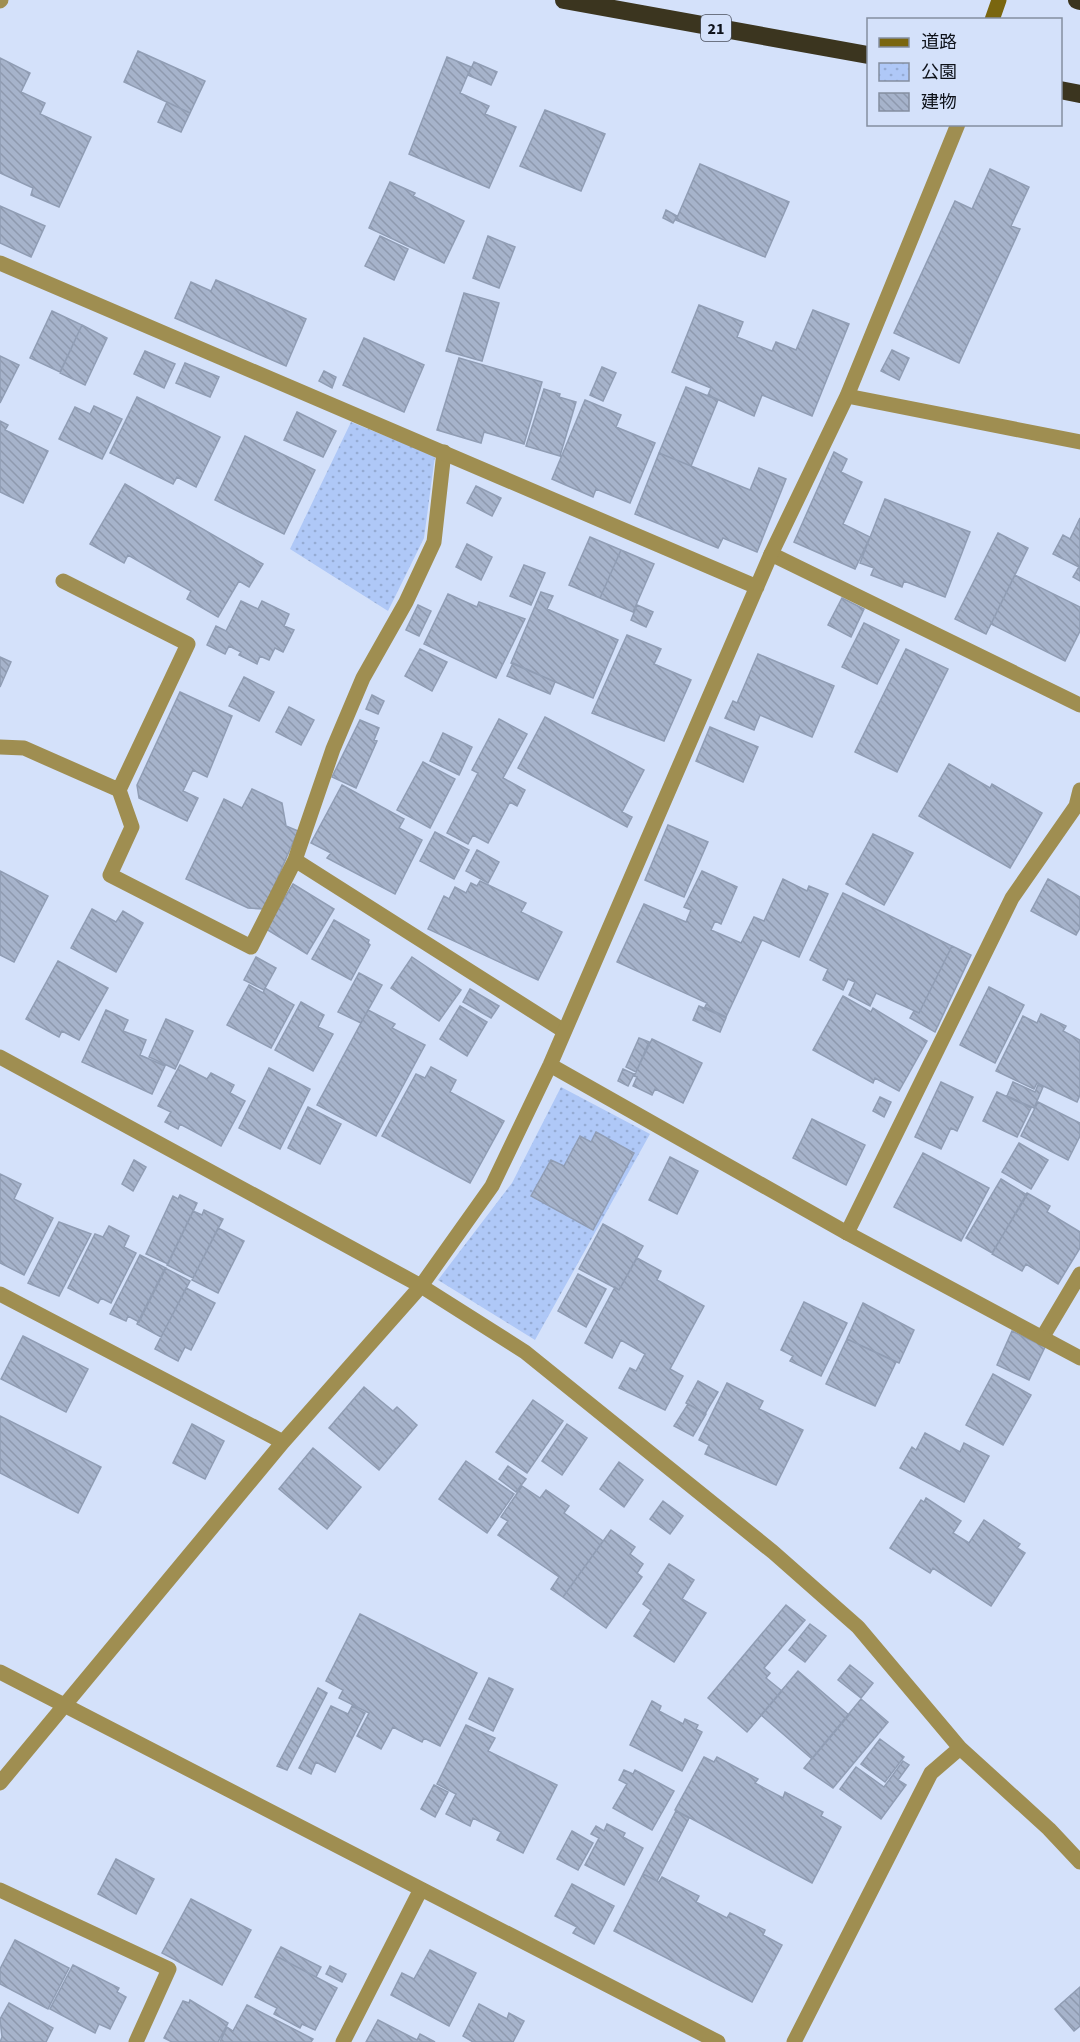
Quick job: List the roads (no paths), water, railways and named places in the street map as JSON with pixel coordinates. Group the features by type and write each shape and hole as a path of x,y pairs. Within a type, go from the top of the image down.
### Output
{"highway":[{"name":"21","path":"564,0 867,55"},
{"path":"1062,90 1080,94"}],"street":[{"path":"993,18 999,0"},
{"path":"0,1783 283,1442 421,1286 492,1186 550,1065 771,554 847,396 957,126"},
{"path":"0,263 757,587"},
{"path":"847,396 1080,442"},
{"path":"63,581 188,644 119,790 132,827 110,875 251,947 295,860 333,749 363,678 406,602 434,542 444,452"},
{"path":"771,554 1080,705"},
{"path":"0,747 24,748 119,790"},
{"path":"847,1233 1012,898 1076,806 1080,790"},
{"path":"295,860 564,1031"},
{"path":"0,1057 421,1286 525,1352 773,1552 858,1627 960,1748 1049,1829 1080,1862"},
{"path":"550,1065 847,1233 1080,1358"},
{"path":"1042,1338 1080,1274"},
{"path":"0,1294 283,1442"},
{"path":"0,1672 420,1891 717,2042"},
{"path":"794,2042 931,1773 960,1748"},
{"path":"0,1890 169,1969 136,2042"},
{"path":"343,2042 420,1891"}]}
